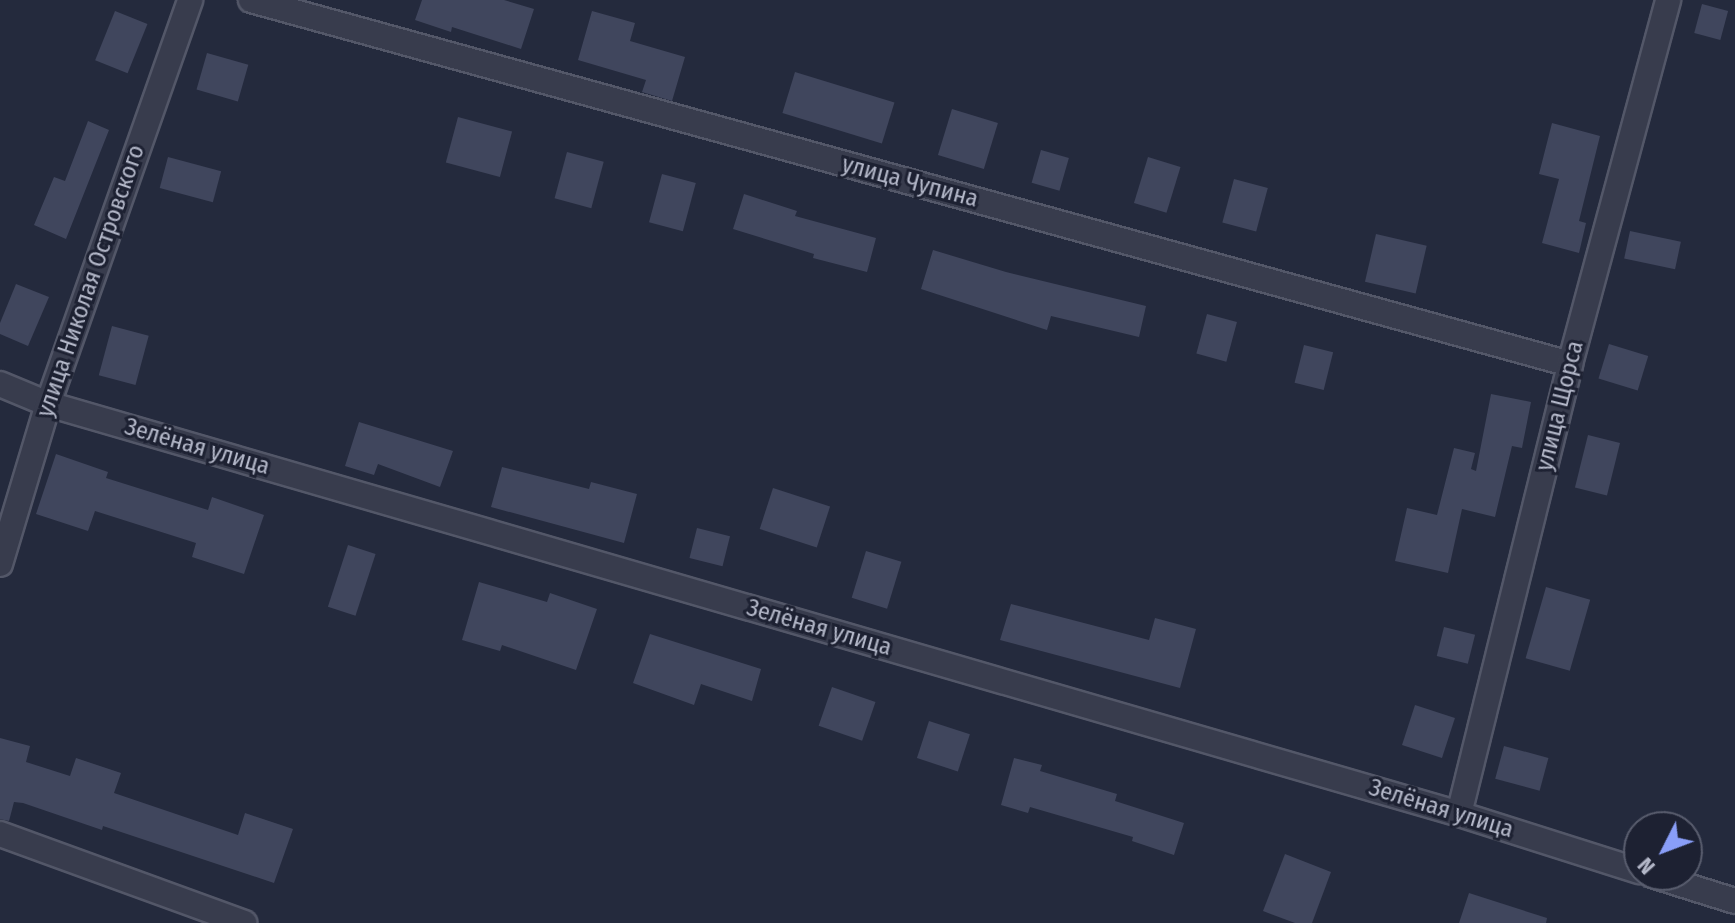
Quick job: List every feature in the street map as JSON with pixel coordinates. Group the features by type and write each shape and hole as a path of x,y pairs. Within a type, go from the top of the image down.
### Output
{"street":[{"name":"улица Николая Островского","path":"0,564 48,404 190,0"},
{"name":"улица Чупина","path":"251,0 1570,364"},
{"name":"улица Щорса","path":"1459,814 1570,364 1668,0"},
{"name":"Зелёная улица","path":"0,384 48,404 1459,814 1623,866"},
{"path":"0,834 244,923"},
{"path":"1703,891 1735,901"}],"building":[{"path":"422,0 504,0 534,9 521,49 452,27 451,32 415,20"},
{"path":"1702,4 1728,11 1720,40 1694,33"},
{"path":"115,11 147,24 128,73 95,60"},
{"path":"592,11 635,23 630,41 685,57 672,101 642,92 646,80 578,60"},
{"path":"207,53 248,65 238,101 197,90"},
{"path":"795,72 894,102 882,144 782,113"},
{"path":"952,109 998,123 984,169 938,155"},
{"path":"458,117 512,131 500,177 446,162"},
{"path":"88,121 109,130 66,239 34,225 54,177 65,181"},
{"path":"1552,123 1600,136 1579,221 1586,223 1579,253 1542,243 1559,179 1539,174"},
{"path":"1041,150 1069,158 1060,191 1032,183"},
{"path":"567,152 604,162 591,208 555,198"},
{"path":"168,157 221,171 213,202 160,188"},
{"path":"1148,157 1181,167 1166,213 1134,203"},
{"path":"662,174 696,183 683,231 649,222"},
{"path":"1234,179 1268,188 1256,232 1222,222"},
{"path":"744,194 797,211 795,216 876,238 867,272 813,258 814,254 733,229"},
{"path":"1630,231 1681,242 1675,269 1624,258"},
{"path":"1376,234 1427,246 1416,293 1365,282"},
{"path":"933,250 1006,272 1146,306 1139,337 1051,316 1047,330 921,289"},
{"path":"16,284 49,297 28,346 0,334 0,323"},
{"path":"1207,314 1237,322 1226,362 1196,354"},
{"path":"112,326 149,336 136,385 99,375"},
{"path":"1609,344 1648,356 1638,390 1598,378"},
{"path":"1304,345 1333,352 1324,390 1295,383"},
{"path":"1491,394 1531,402 1522,448 1512,446 1495,517 1462,509 1448,573 1395,561 1407,508 1437,515 1454,448 1475,453 1471,469 1476,471"},
{"path":"359,422 453,451 440,487 378,464 374,475 345,466"},
{"path":"1588,435 1620,443 1607,495 1575,487"},
{"path":"56,454 108,472 106,478 208,510 212,497 264,515 244,574 192,557 196,543 95,511 88,531 36,514"},
{"path":"502,467 589,489 591,482 637,494 624,543 491,507"},
{"path":"773,488 830,507 817,547 760,529"},
{"path":"697,528 730,536 722,566 690,558"},
{"path":"348,545 376,554 355,616 328,607"},
{"path":"866,551 901,562 887,609 852,598"},
{"path":"479,582 547,602 550,593 597,609 576,670 502,645 500,651 462,640"},
{"path":"1546,587 1590,600 1570,671 1526,658"},
{"path":"1011,604 1149,640 1155,618 1196,629 1180,688 1000,640"},
{"path":"1444,627 1475,635 1468,664 1437,656"},
{"path":"650,634 761,669 752,701 701,684 694,705 633,683"},
{"path":"832,687 875,702 862,741 819,726"},
{"path":"1415,705 1455,718 1442,758 1402,745"},
{"path":"929,721 970,734 958,771 917,758"},
{"path":"0,738 30,746 26,762 70,776 76,758 121,773 114,793 238,835 245,813 293,829 274,883 23,803 14,802 9,821 0,819"},
{"path":"1504,746 1548,758 1540,791 1495,779"},
{"path":"1014,758 1042,765 1040,771 1117,794 1115,801 1184,823 1174,855 1132,841 1133,837 1030,807 1028,813 1001,805"},
{"path":"1285,854 1331,872 1312,923 1295,923 1263,911"},
{"path":"1469,893 1547,918 1546,923 1459,923"}]}
